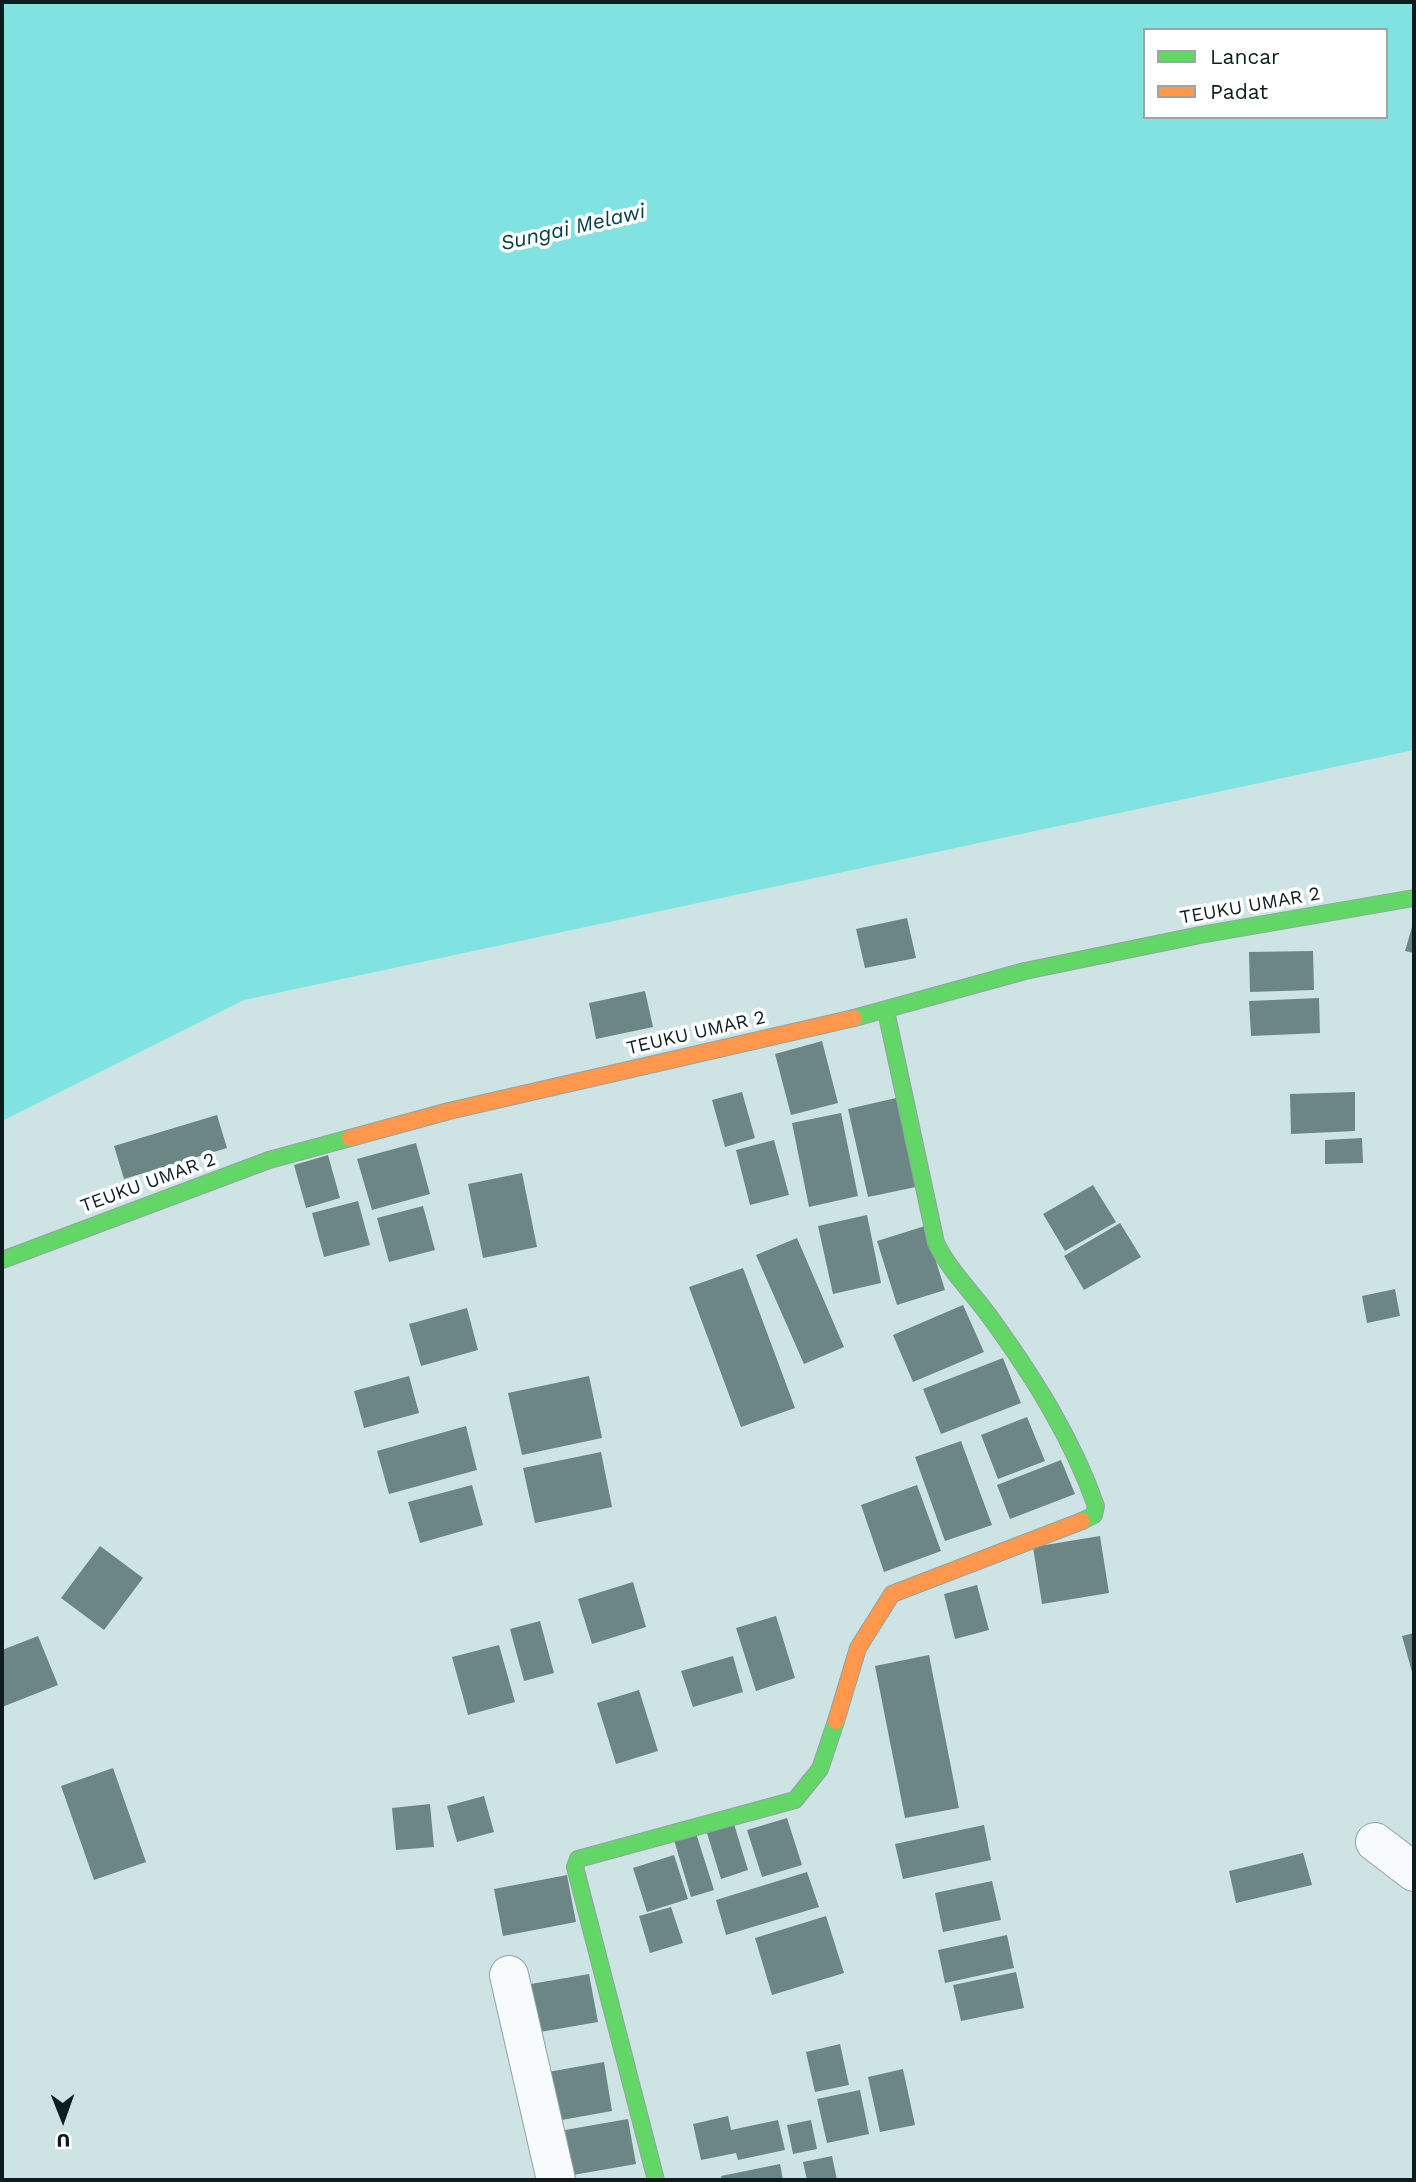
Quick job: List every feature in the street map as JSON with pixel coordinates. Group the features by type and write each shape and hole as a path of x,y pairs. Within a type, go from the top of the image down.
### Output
{"street":[{"name":"TEUKU UMAR 2","path":"2,1260 269,1160 449,1111 886,1011 1025,971 1200,935 1414,898"},
{"path":"656,2180 575,1867 578,1859 795,1800 810,1788 823,1760 857,1650 876,1615 892,1594 1076,1524 1094,1515 1096,1506 1075,1453 1013,1350 988,1314 944,1261 936,1243 886,1011"},
{"path":"1375,1842 1414,1872"},
{"path":"509,1975 556,2180"}],"water":[{"name":"Sungai Melawi","path":"2,2 1414,2 1414,750 244,1000 2,1121"}],"building":[{"path":"907,918 916,958 865,968 856,929"},
{"path":"1414,920 1414,953 1405,951"},
{"path":"1313,951 1314,990 1250,992 1249,952"},
{"path":"645,991 653,1027 596,1039 589,1003"},
{"path":"1319,998 1320,1033 1251,1036 1249,1001"},
{"path":"822,1041 838,1103 791,1115 775,1054"},
{"path":"742,1092 755,1138 725,1147 712,1100"},
{"path":"1355,1092 1355,1131 1291,1134 1290,1094"},
{"path":"896,1098 916,1187 868,1197 848,1109"},
{"path":"841,1113 858,1196 809,1207 792,1123"},
{"path":"217,1115 227,1148 124,1179 114,1146"},
{"path":"1362,1138 1363,1163 1325,1164 1325,1140"},
{"path":"774,1140 789,1195 750,1205 736,1150"},
{"path":"416,1143 430,1194 372,1210 357,1159"},
{"path":"328,1155 340,1198 306,1208 294,1165"},
{"path":"522,1173 537,1247 483,1258 468,1184"},
{"path":"1093,1185 1116,1222 1065,1251 1043,1214"},
{"path":"358,1201 370,1245 324,1257 312,1213"},
{"path":"423,1206 435,1250 389,1262 377,1218"},
{"path":"867,1215 881,1283 833,1294 818,1226"},
{"path":"1120,1223 1141,1257 1084,1290 1064,1256"},
{"path":"925,1226 945,1290 897,1305 877,1241"},
{"path":"797,1238 844,1347 804,1364 756,1255"},
{"path":"743,1268 795,1408 741,1427 689,1287"},
{"path":"1395,1289 1400,1316 1367,1323 1362,1296"},
{"path":"963,1305 984,1352 913,1382 893,1335"},
{"path":"467,1308 478,1350 421,1366 409,1324"},
{"path":"1003,1358 1021,1403 941,1434 923,1389"},
{"path":"409,1376 419,1413 364,1428 354,1391"},
{"path":"589,1376 602,1438 522,1455 508,1393"},
{"path":"1027,1417 1045,1461 998,1479 981,1435"},
{"path":"466,1426 477,1470 389,1494 377,1451"},
{"path":"961,1441 992,1525 945,1541 915,1457"},
{"path":"601,1452 612,1507 535,1523 523,1468"},
{"path":"1061,1460 1075,1494 1010,1519 997,1485"},
{"path":"472,1485 483,1525 420,1543 408,1502"},
{"path":"917,1485 941,1551 884,1572 861,1505"},
{"path":"1100,1536 1109,1593 1042,1604 1033,1547"},
{"path":"100,1546 143,1578 104,1630 61,1598"},
{"path":"633,1582 646,1627 592,1644 578,1599"},
{"path":"977,1585 989,1630 955,1639 944,1594"},
{"path":"776,1616 795,1678 756,1691 736,1628"},
{"path":"540,1621 554,1673 524,1681 510,1629"},
{"path":"1414,1633 1414,1671 1412,1672 1402,1636"},
{"path":"38,1636 58,1685 2,1707 2,1650"},
{"path":"499,1645 515,1702 468,1715 452,1657"},
{"path":"929,1655 959,1808 905,1818 875,1666"},
{"path":"733,1656 743,1692 693,1707 681,1671"},
{"path":"639,1690 658,1751 616,1764 597,1703"},
{"path":"113,1768 146,1862 94,1880 61,1786"},
{"path":"484,1796 494,1832 457,1842 447,1806"},
{"path":"430,1804 434,1847 396,1850 392,1808"},
{"path":"787,1818 802,1865 762,1877 747,1830"},
{"path":"734,1824 748,1870 721,1879 707,1833"},
{"path":"984,1825 991,1860 903,1879 895,1844"},
{"path":"696,1833 714,1890 691,1897 674,1840"},
{"path":"1303,1853 1312,1885 1236,1903 1229,1871"},
{"path":"674,1855 688,1899 647,1912 633,1868"},
{"path":"807,1872 819,1907 726,1935 716,1900"},
{"path":"567,1875 576,1922 503,1936 494,1889"},
{"path":"992,1881 1001,1920 943,1932 935,1893"},
{"path":"671,1907 683,1943 650,1953 639,1916"},
{"path":"826,1916 844,1973 772,1995 755,1938"},
{"path":"1007,1935 1014,1968 945,1983 938,1950"},
{"path":"1016,1972 1024,2008 961,2021 953,1985"},
{"path":"589,1974 598,2022 534,2033 525,1985"},
{"path":"840,2044 849,2085 815,2092 806,2052"},
{"path":"604,2062 612,2111 556,2121 548,2072"},
{"path":"903,2069 915,2125 880,2132 868,2077"},
{"path":"860,2090 869,2134 827,2143 817,2099"},
{"path":"728,2116 731,2130 778,2120 785,2150 738,2160 736,2153 701,2160 693,2124"},
{"path":"628,2119 636,2164 573,2175 565,2130"},
{"path":"811,2120 817,2149 793,2154 787,2125"},
{"path":"832,2156 837,2180 807,2180 803,2162"},
{"path":"780,2164 783,2180 722,2180 721,2176"}],"traffic: fast":[{"path":"854,1018 1025,971 1200,935 1414,898"},
{"path":"886,1011 936,1243 1021,1362 1063,1432 1096,1506 1094,1515 1082,1521"},
{"path":"2,1260 269,1160 350,1138"},
{"path":"656,2180 575,1867 578,1859 795,1800 820,1769 836,1721"}],"traffic: slow":[{"path":"350,1138 449,1111 854,1018"},
{"path":"836,1721 858,1648 892,1594 1082,1521"}]}
